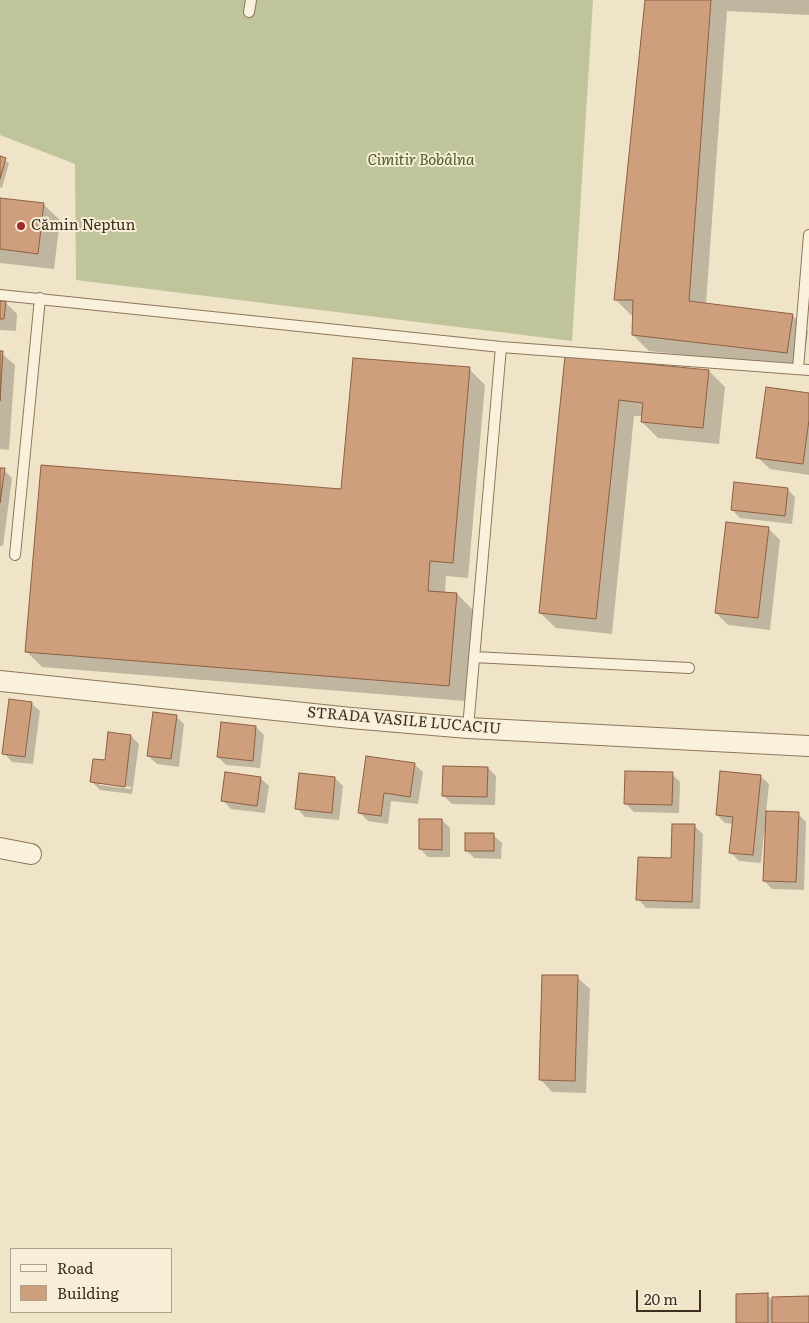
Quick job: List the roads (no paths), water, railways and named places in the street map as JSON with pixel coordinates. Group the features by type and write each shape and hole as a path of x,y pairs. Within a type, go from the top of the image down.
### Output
{"street":[{"name":"STRADA VASILE LUCACIU","path":"0,681 351,718 468,728 809,746"},
{"path":"0,848 31,854"}],"lane":[{"path":"249,12 251,0"},
{"path":"798,369 809,235"},
{"path":"0,295 501,347 809,370"},
{"path":"15,555 40,298"},
{"path":"468,728 501,347"},
{"path":"474,656 689,668"}],"place":[{"name":"Cămin Neptun","path":"21,226"}],"park label":[{"name":"Cimitir Bobâlna","path":"421,161"}]}
